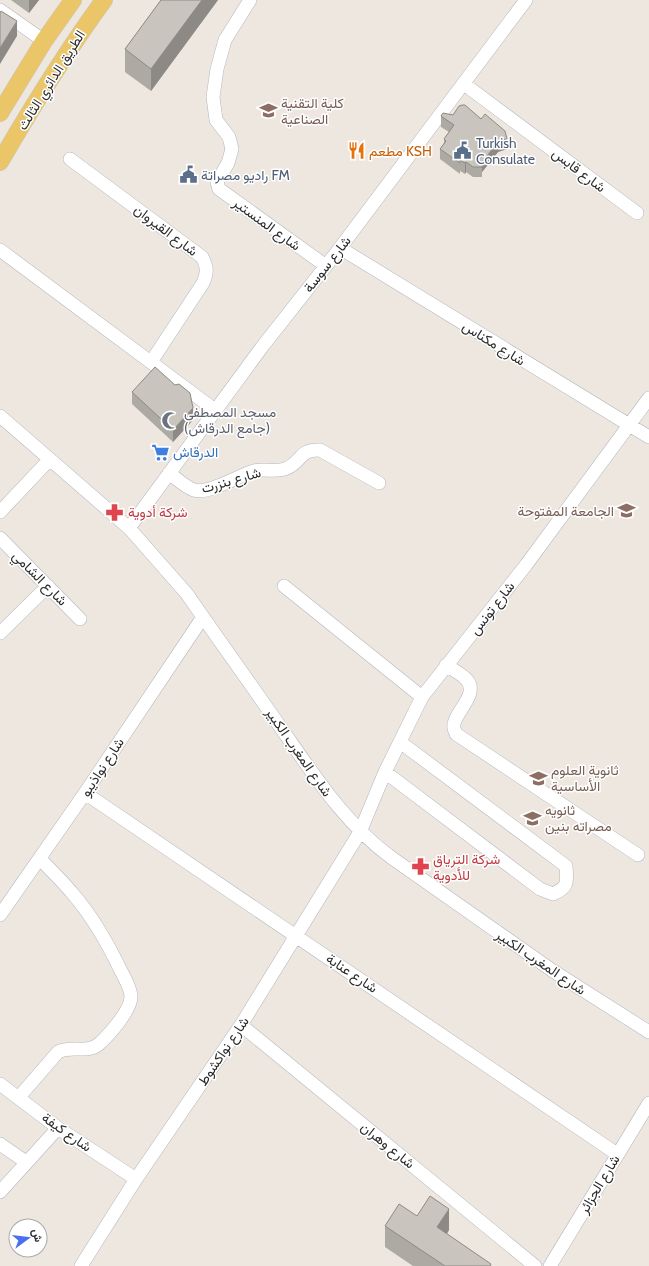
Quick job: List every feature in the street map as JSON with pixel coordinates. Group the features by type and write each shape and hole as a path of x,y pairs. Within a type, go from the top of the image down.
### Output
{"main road":[{"name":"الطريق الدائري الثالث","path":"3,102 73,0"},
{"name":"الطريق الدائري الثالث","path":"0,162 84,27 104,0"}],"street":[{"name":"شارع المنستير","path":"250,0 225,40 217,69 213,97 216,120 229,137 232,148 228,163 217,182 219,189 326,266"},
{"name":"شارع سوسة","path":"129,528 262,347 340,248 526,0"},
{"path":"0,10 44,41"},
{"name":"شارع قابس","path":"464,84 637,213"},
{"name":"شارع القيروان","path":"70,159 202,257 207,266 204,282 151,362"},
{"name":"شارع مكناس","path":"340,248 628,426 649,437"},
{"path":"0,250 215,410"},
{"name":"شارع تونس","path":"360,832 384,772 422,698 446,665 526,565 649,398"},
{"name":"شارع المغرب الكبير","path":"0,416 129,528 187,594 329,796 360,832 387,855 553,971 649,1032"},
{"name":"شارع بنزرت","path":"169,473 193,490 205,491 253,471 263,469 283,470 292,466 303,454 311,450 320,450 379,483"},
{"path":"0,512 50,459"},
{"name":"شارع الشامي","path":"0,538 80,618"},
{"path":"0,633 48,586"},
{"path":"284,586 422,698"},
{"name":"شارع نواذيبو","path":"1,912 86,793 203,617"},
{"path":"446,665 467,681 470,687 470,694 454,723 456,734 638,855"},
{"path":"384,772 540,889 553,894 562,890 567,881 566,866 400,742"},
{"name":"شارع عنابة","path":"86,793 617,1154"},
{"name":"شارع نواكشوط","path":"81,1266 136,1179 240,1025 360,832"},
{"path":"19,1097 58,1052 66,1049 88,1049 99,1044 126,1012 130,1005 131,998 129,988 121,970 98,928 73,894 40,859"},
{"name":"شارع وهران","path":"240,1025 535,1266"},
{"name":"شارع كيفة","path":"0,1084 58,1128 136,1179"},
{"name":"شارع الجزائر","path":"550,1266 649,1103"},
{"path":"0,1192 58,1128"},
{"path":"0,1144 26,1162"}],"building":[{"path":"161,0 202,0 151,69 125,49"},
{"path":"1,11 17,21 0,48 0,13"},
{"path":"465,105 481,119 485,114 505,131 507,139 498,141 482,163 482,167 473,167 460,160 460,163 440,149 446,141 444,139 454,125 441,116 443,113 453,115 459,106"},
{"path":"155,367 175,385 179,384 190,393 193,408 173,430 132,392"},
{"path":"430,1196 449,1209 437,1227 491,1264 490,1266 445,1266 385,1226 399,1204 417,1216"}],"place":[{"name":"كلية التقنية الصناعية","path":"268,111"},
{"name":"مطعم KSH","path":"356,151"},
{"name":"Turkish Consulate","path":"463,151"},
{"name":"راديو مصراتة FM","path":"188,175"},
{"name":"مسجد المصطفى (جامع الدرقاش)","path":"171,420"},
{"name":"الدرقاش","path":"160,452"},
{"name":"الجامعة المفتوحة","path":"627,511"},
{"name":"شركة أدوية","path":"115,512"},
{"name":"ثانوية العلوم الأساسية","path":"538,778"},
{"name":"ثانويه مصراته بنين","path":"532,818"},
{"name":"شركة الترياق للأدوية","path":"420,867"}]}
